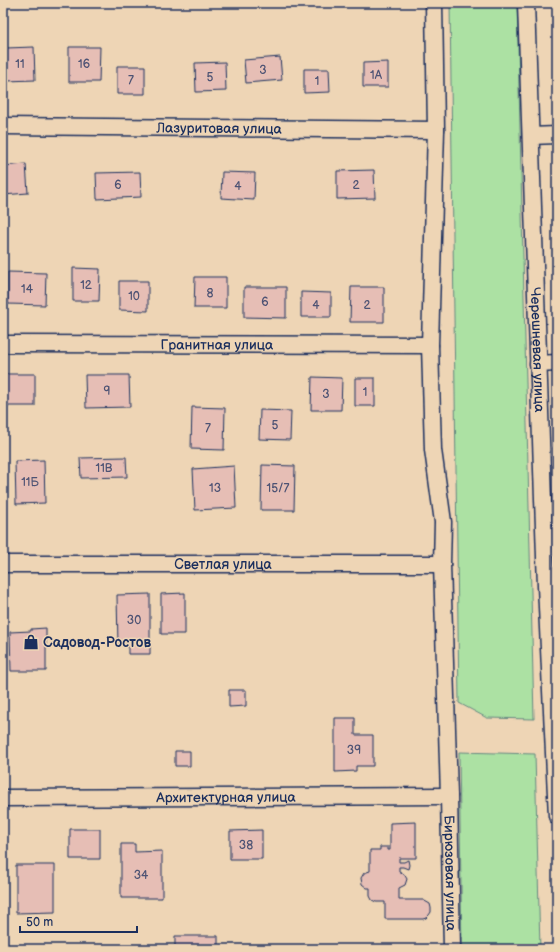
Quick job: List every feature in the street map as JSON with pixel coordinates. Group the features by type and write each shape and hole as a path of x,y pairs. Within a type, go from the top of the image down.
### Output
{"street":[{"name":"Бирюзовая улица","path":"434,3 436,130 430,345 433,450 443,522 442,564 452,949"},
{"name":"Черешневая улица","path":"526,3 538,364 551,586 557,816"},
{"name":"Лазуритовая улица","path":"3,126 436,130"},
{"path":"531,136 557,135"},
{"name":"Гранитная улица","path":"3,344 430,345"},
{"path":"538,364 557,363"},
{"name":"Светлая улица","path":"3,564 442,564"},
{"name":"Архитектурная улица","path":"3,798 449,796"}],"green space":[{"path":"450,3 517,3 534,719 487,718 459,703"},
{"path":"459,752 535,754 540,949 462,949"}],"building":[{"path":"34,47 35,80 6,81 6,48"},
{"path":"69,47 100,47 99,82 69,82"},
{"path":"280,57 282,80 246,83 244,60"},
{"path":"225,62 226,91 196,92 195,63"},
{"path":"388,62 388,87 363,87 363,63"},
{"path":"117,66 145,66 145,94 117,94"},
{"path":"304,69 329,69 330,92 304,93"},
{"path":"26,164 28,193 3,195 3,166"},
{"path":"374,170 375,198 337,199 337,171"},
{"path":"140,172 141,197 97,199 96,173"},
{"path":"222,172 255,173 254,200 221,198"},
{"path":"73,268 100,269 99,301 73,301"},
{"path":"8,272 46,273 45,305 8,304"},
{"path":"195,277 226,277 226,308 194,308"},
{"path":"119,281 148,281 148,311 119,310"},
{"path":"244,287 286,287 286,318 244,317"},
{"path":"351,287 384,287 384,322 350,322"},
{"path":"301,292 331,293 331,317 301,317"},
{"path":"3,374 35,374 35,406 3,406"},
{"path":"85,375 129,375 130,407 86,408"},
{"path":"312,377 342,378 341,410 311,410"},
{"path":"355,378 375,378 375,406 355,406"},
{"path":"192,407 225,408 224,450 191,449"},
{"path":"260,410 291,411 290,440 259,439"},
{"path":"126,457 127,477 81,478 80,458"},
{"path":"44,460 45,503 16,504 15,461"},
{"path":"262,465 295,466 294,510 261,510"},
{"path":"234,466 236,508 195,510 193,469"},
{"path":"185,593 185,634 161,634 161,594"},
{"path":"150,594 150,654 128,654 128,645 118,645 117,595"},
{"path":"46,628 46,671 11,671 10,632 31,631 31,629"},
{"path":"229,690 246,690 246,706 229,707"},
{"path":"335,718 355,718 355,735 373,735 373,766 356,766 356,771 335,772"},
{"path":"175,751 190,751 190,766 175,766"},
{"path":"416,822 416,858 399,858 399,862 408,860 409,865 408,869 399,867 399,871 404,874 407,879 405,885 399,888 399,900 423,900 430,904 431,912 426,918 423,919 385,919 385,902 376,902 372,900 370,896 370,888 367,888 362,884 361,878 364,873 370,871 370,850 380,850 380,847 388,847 388,850 390,850 390,823"},
{"path":"70,829 100,829 100,859 70,859"},
{"path":"262,830 262,859 230,859 230,831"},
{"path":"121,844 135,844 135,852 162,851 162,898 121,898"},
{"path":"16,865 55,865 55,912 16,913"},
{"path":"175,936 218,936 218,949 175,949"}],"place":[{"name":"Садовод-Ростов","path":"31,642"}]}
